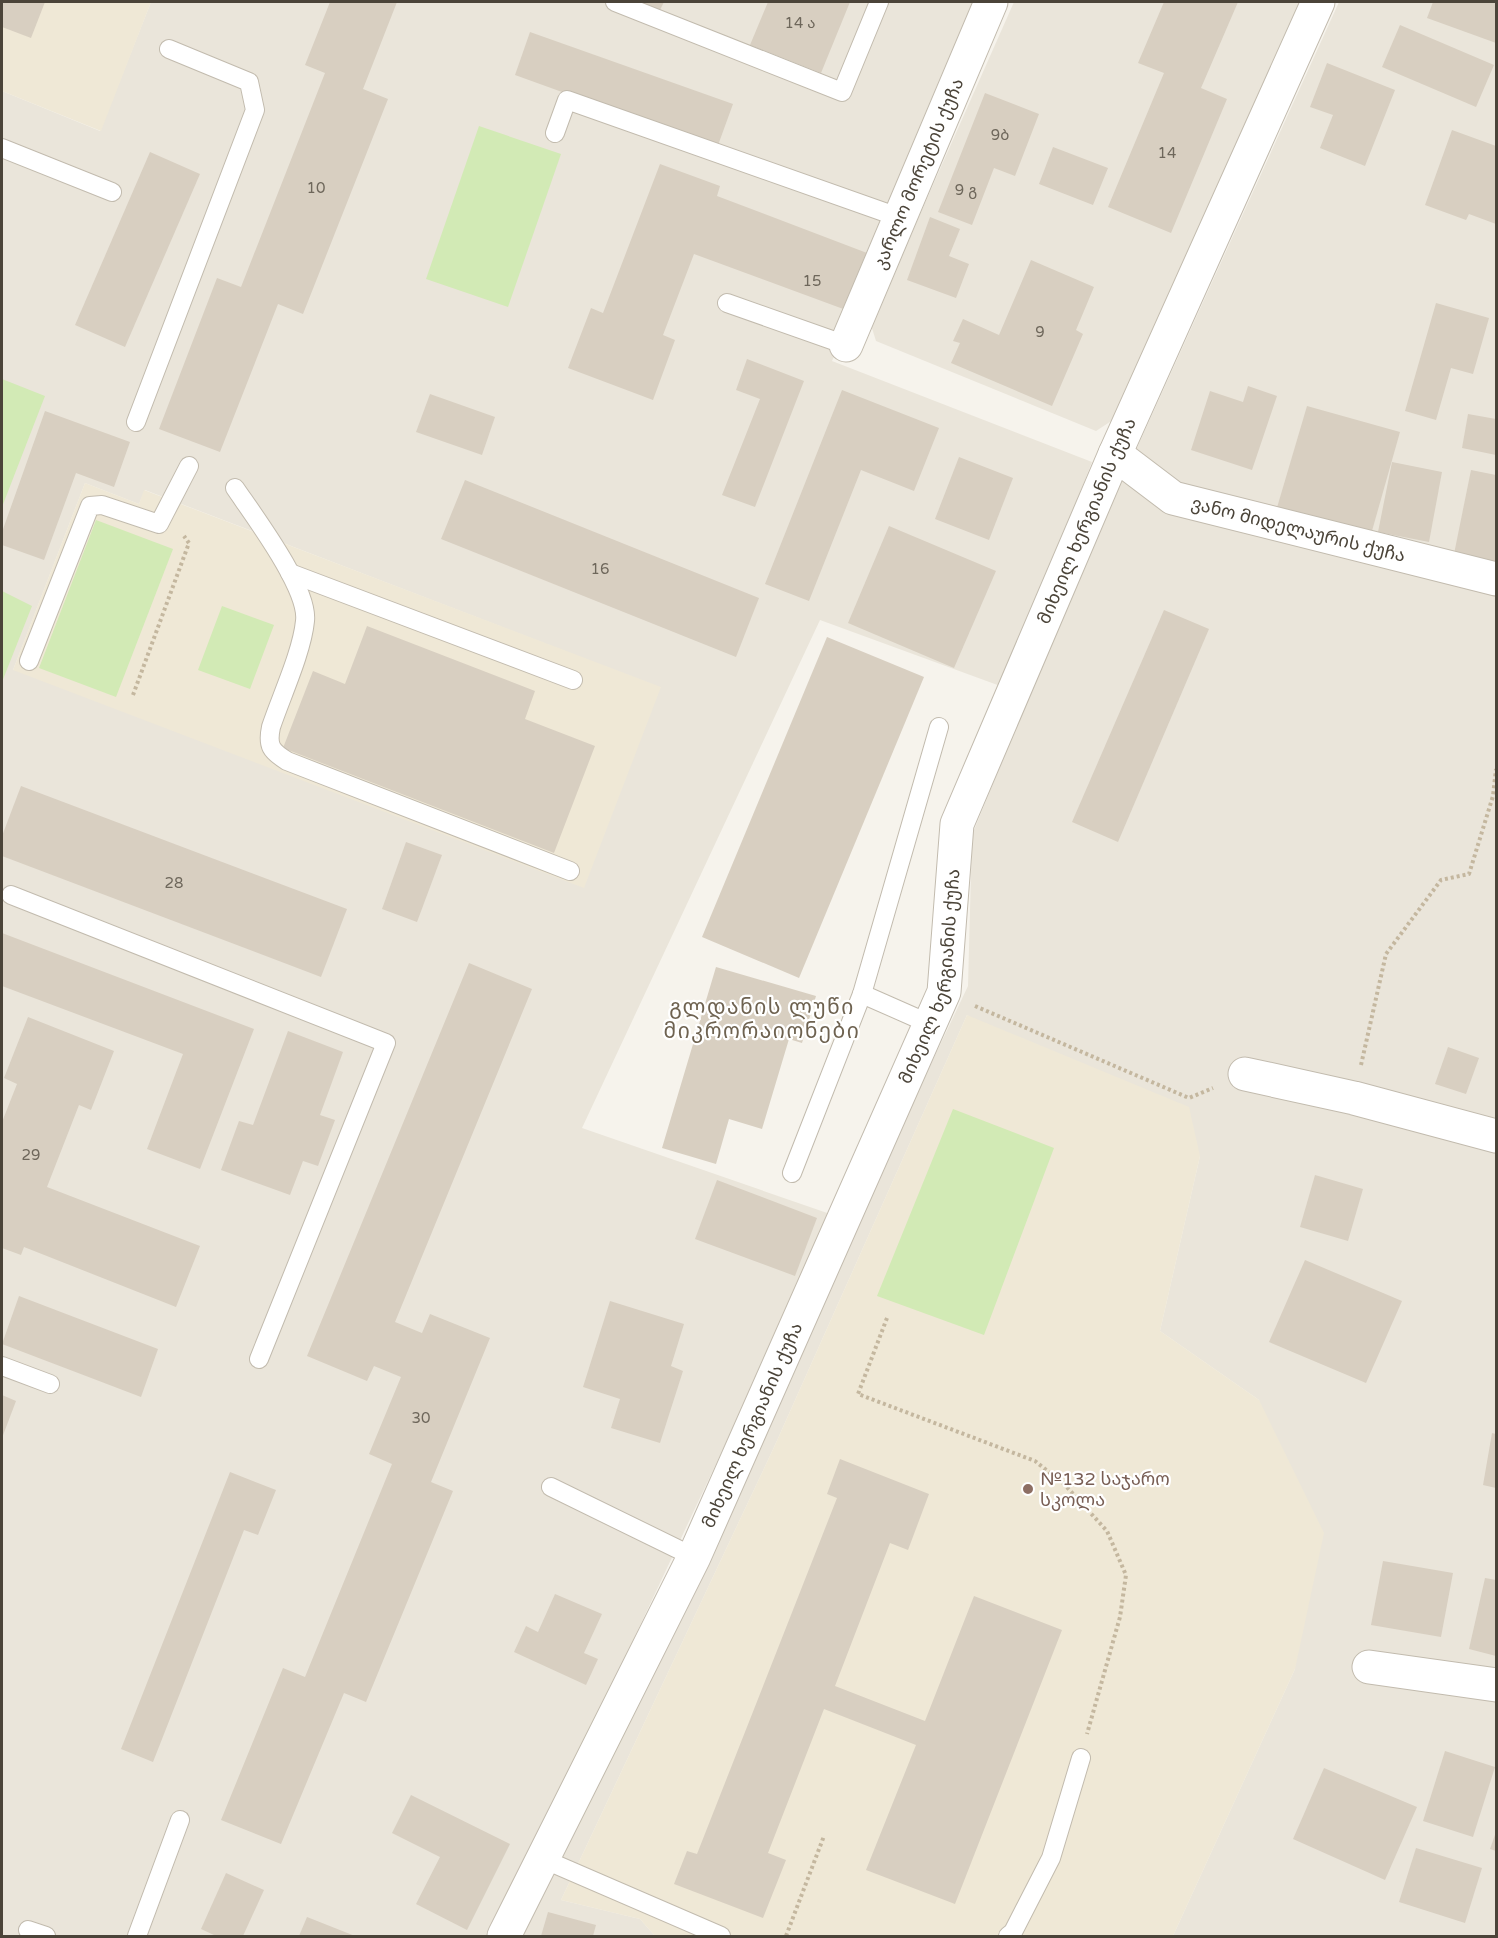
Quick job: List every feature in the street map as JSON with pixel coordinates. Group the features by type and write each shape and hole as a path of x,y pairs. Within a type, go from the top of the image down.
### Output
{"street":[{"name":"კარლო მორეტის ქუჩა","path":"846,345 991,2"},
{"name":"მიხეილ ხერგიანის ქუჩა","path":"504,1936 694,1557 944,992 957,824 1115,454 1318,2"},
{"name":"ვანო მიდელაურის ქუჩა","path":"1115,454 1173,498 1497,579"},
{"path":"1245,1074 1354,1098 1497,1136"},
{"path":"1369,1667 1497,1685"}],"lane":[{"path":"615,2 842,92 879,2"},
{"path":"136,422 255,110 249,82 169,49"},
{"path":"555,133 567,100 901,218"},
{"path":"2,148 112,192"},
{"path":"727,303 846,345"},
{"path":"29,661 90,506 102,505 159,524 189,466"},
{"path":"235,488 290,573 302,600 306,619 271,727 268,740 272,751 287,761 570,871"},
{"path":"290,573 573,680"},
{"path":"792,1173 862,994 939,727"},
{"path":"11,895 386,1042 259,1359"},
{"path":"862,994 930,1024"},
{"path":"2,1366 50,1384"},
{"path":"551,1487 694,1557"},
{"path":"1008,1936 1013,1932 1051,1858 1080,1758"},
{"path":"137,1936 180,1820"},
{"path":"543,1859 722,1936"}],"path":[{"path":"133,695 189,543 187,537 159,524"},
{"path":"1354,1098 1386,954 1441,880 1469,874 1493,796 1497,769"},
{"path":"944,992 1189,1098 1245,1074"},
{"path":"886,1318 858,1394 1035,1461 1064,1484 1107,1531 1119,1557 1126,1575 1120,1617 1080,1758"},
{"path":"786,1936 824,1836"}],"shaded area":[{"path":"2,2 151,2 101,131 2,91"},
{"path":"151,2 988,2 832,361 1092,462 1003,687 820,620 582,1128 833,1215 494,1936 2,1936 2,91 100,131","holes":["85,483 139,504 145,490 661,688 13,670"]},
{"path":"1014,2 1306,2 1116,418 1096,431 876,341 871,325"},
{"path":"1339,2 1496,2 1496,1936 1173,1936 1295,1669 1259,1400 1160,1331 1200,1156 967,1015 775,1445 561,1900 640,1919 655,1936 521,1936 528,1914 968,986 972,835 1069,598"},
{"path":"85,483 139,504 144,490 661,687 584,888 13,670"},
{"name":"№132 საჯარო სკოლა","path":"967,1015 1189,1107 1200,1156 1160,1331 1259,1400 1324,1533 1295,1669 1173,1936 655,1936 640,1919 561,1900 775,1445"}],"green space":[{"path":"479,126 561,154 508,307 426,279"},
{"path":"2,379 45,396 2,507"},
{"path":"96,520 173,549 116,697 39,668"},
{"path":"2,591 32,606 2,682"},
{"path":"222,606 274,625 250,689 198,670"},
{"path":"953,1109 1054,1148 984,1335 877,1296"}],"building":[{"path":"2,2 45,2 31,38 2,27"},
{"path":"330,2 397,2 363,89 388,99 303,314 278,304 220,452 159,429 217,278 241,287 325,73 305,65"},
{"path":"640,2 664,2 660,10"},
{"path":"768,2 850,2 821,73 750,45"},
{"path":"1164,2 1238,2 1201,88 1227,99 1171,233 1108,207 1164,73 1138,63"},
{"path":"1433,2 1496,2 1496,43 1427,18"},
{"path":"1400,25 1494,65 1476,107 1382,67"},
{"path":"530,32 733,104 717,148 515,75"},
{"path":"1327,63 1395,90 1365,166 1320,148 1333,115 1310,107"},
{"path":"985,93 1039,114 1015,176 994,168 972,225 938,212"},
{"path":"1452,130 1496,146 1496,224 1469,214 1466,220 1425,205"},
{"path":"1053,147 1108,168 1093,205 1039,184"},
{"path":"150,152 200,174 125,347 75,325"},
{"path":"660,164 720,186 717,196 867,253 846,310 694,254 663,335 675,340 653,400 568,368 591,308 603,313"},
{"path":"930,217 960,229 949,256 969,264 956,298 907,280"},
{"path":"1031,260 1094,287 1076,330 1083,334 1052,406 951,363 960,343 953,341 963,319 999,335"},
{"path":"1436,303 1489,318 1473,374 1451,368 1436,420 1405,411"},
{"path":"747,359 804,381 755,507 722,495 760,399 736,390"},
{"path":"1248,386 1277,396 1252,470 1191,450 1210,391 1243,402"},
{"path":"842,390 939,428 914,491 861,470 809,601 765,584"},
{"path":"430,394 495,417 482,455 416,432"},
{"path":"1307,406 1400,432 1370,538 1276,511"},
{"path":"45,411 130,442 114,487 76,473 44,560 2,545 2,532"},
{"path":"1468,414 1496,419 1496,455 1462,448"},
{"path":"959,457 1013,478 989,540 935,519"},
{"path":"1392,462 1442,472 1429,542 1378,532"},
{"path":"1471,470 1496,475 1496,562 1454,554"},
{"path":"465,480 759,598 736,657 441,539"},
{"path":"889,526 996,571 954,668 848,623"},
{"path":"1164,610 1209,629 1118,842 1072,822"},
{"path":"367,626 535,691 525,719 595,746 554,853 283,748 313,671 345,684"},
{"path":"827,637 924,677 799,978 702,937"},
{"path":"21,786 347,909 321,977 2,856 2,836"},
{"path":"406,842 442,855 417,922 382,909"},
{"path":"2,933 254,1029 200,1169 147,1149 183,1054 2,986"},
{"path":"469,963 532,989 395,1322 422,1333 430,1314 490,1338 431,1482 453,1491 366,1702 344,1693 281,1844 221,1820 283,1668 305,1677 392,1464 369,1454 401,1377 374,1366 367,1381 307,1356"},
{"path":"716,967 816,996 802,1043 789,1039 762,1129 729,1119 716,1164 662,1148"},
{"path":"28,1017 114,1051 91,1110 79,1105 47,1187 200,1246 176,1307 24,1247 21,1255 2,1248 2,1122 17,1084 4,1078"},
{"path":"288,1031 343,1052 320,1115 335,1120 318,1166 303,1161 290,1195 221,1170 239,1121 253,1125"},
{"path":"1448,1047 1479,1058 1466,1094 1435,1084"},
{"path":"1315,1175 1363,1189 1348,1241 1300,1227"},
{"path":"717,1180 817,1218 795,1276 695,1239"},
{"path":"1305,1260 1402,1301 1366,1383 1269,1342"},
{"path":"19,1296 158,1349 141,1397 2,1344"},
{"path":"610,1301 684,1324 671,1366 683,1371 660,1443 611,1428 620,1399 583,1387"},
{"path":"2,1395 16,1401 2,1438"},
{"path":"1492,1433 1496,1434 1496,1488 1483,1485"},
{"path":"840,1459 929,1494 908,1550 890,1543 835,1686 925,1721 974,1596 1062,1630 955,1904 866,1870 916,1745 824,1709 768,1853 786,1860 763,1918 674,1884 687,1851 697,1854 837,1498 827,1494"},
{"path":"230,1472 276,1490 258,1535 244,1530 153,1762 121,1749"},
{"path":"1383,1561 1453,1573 1441,1637 1371,1625"},
{"path":"1485,1578 1496,1580 1496,1656 1469,1649"},
{"path":"555,1594 602,1614 584,1653 598,1659 586,1685 514,1652 526,1626 538,1632"},
{"path":"1445,1751 1495,1767 1473,1837 1423,1821"},
{"path":"1324,1768 1417,1807 1385,1880 1293,1839"},
{"path":"411,1795 510,1844 467,1930 416,1904 440,1857 392,1833"},
{"path":"1496,1832 1496,1851 1490,1849"},
{"path":"1416,1848 1482,1868 1465,1923 1399,1902"},
{"path":"226,1873 264,1890 243,1936 216,1936 201,1929"},
{"path":"548,1912 596,1925 593,1936 541,1936"},
{"path":"307,1917 355,1936 299,1936"}],"place":[{"name":"№132 საჯარო სკოლა","path":"1028,1489"}],"district":[{"name":"გლდანის ლუწი მიკრორაიონები","path":"762,1019"}]}
